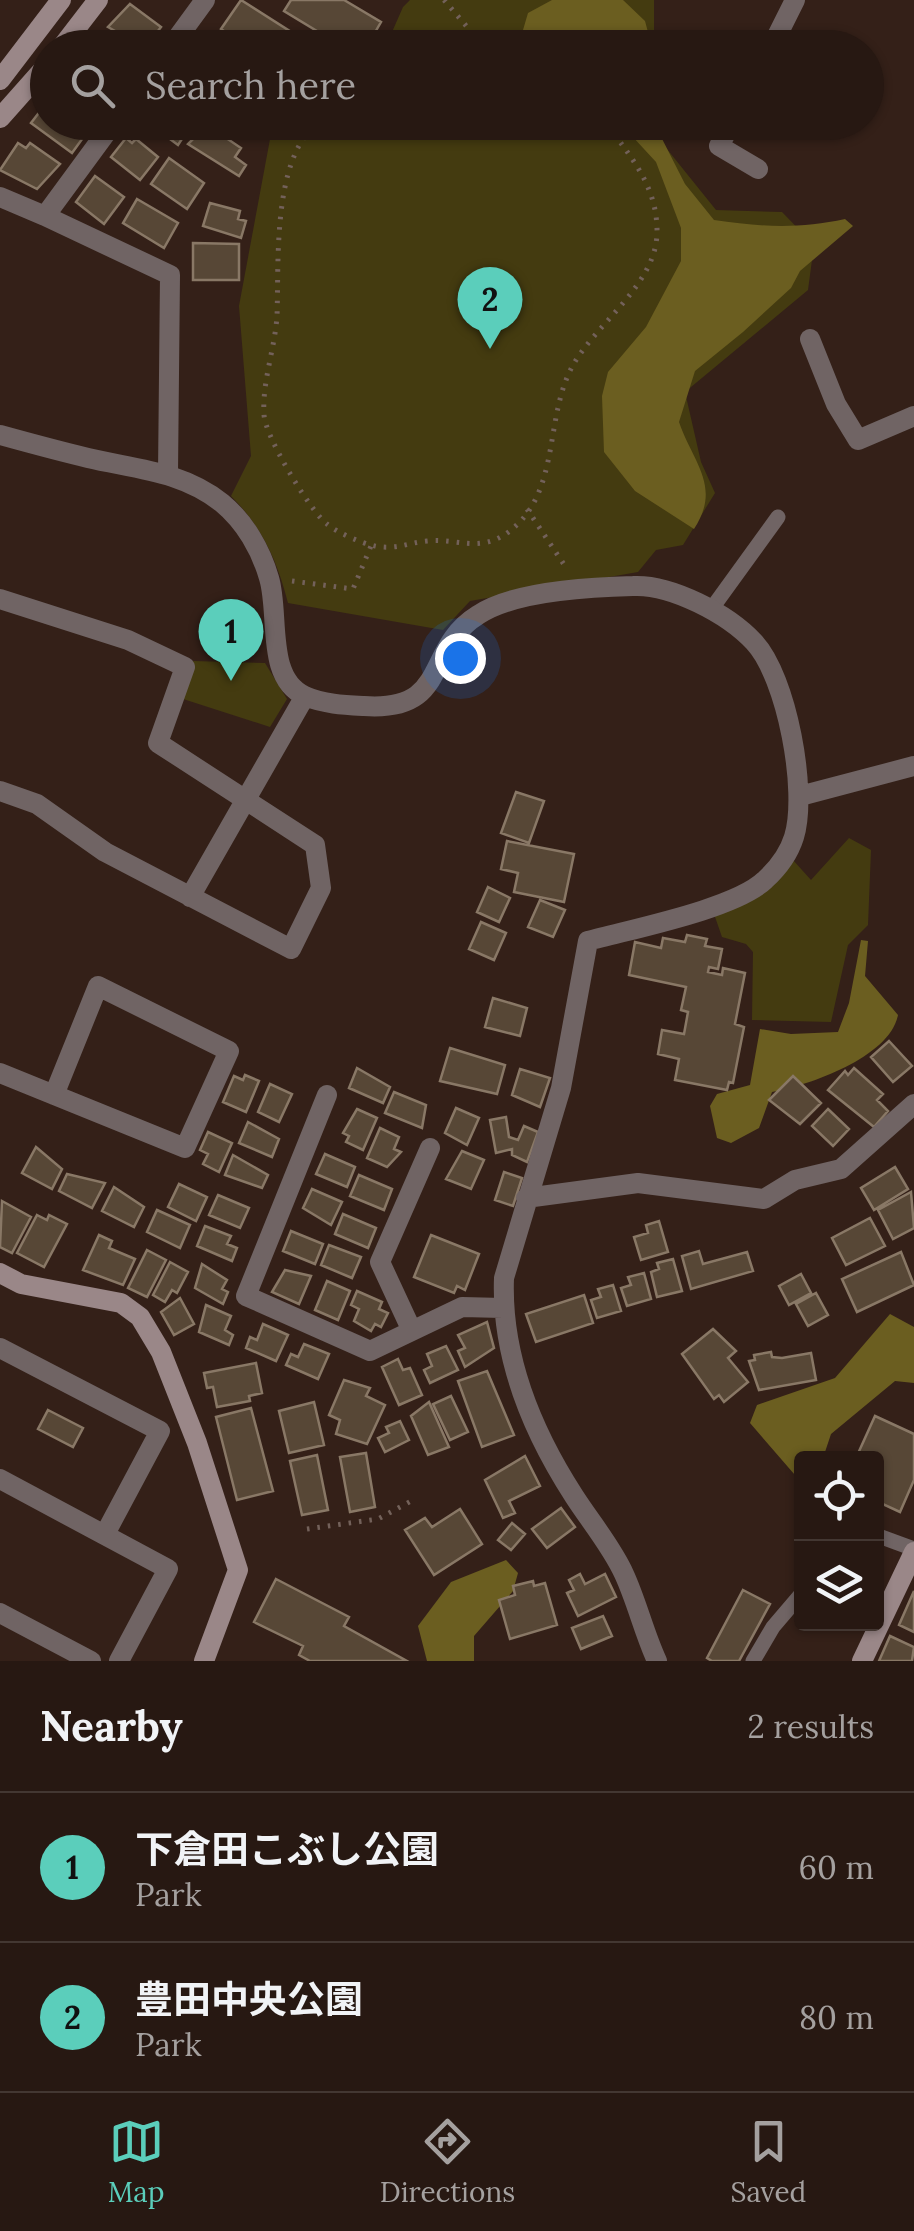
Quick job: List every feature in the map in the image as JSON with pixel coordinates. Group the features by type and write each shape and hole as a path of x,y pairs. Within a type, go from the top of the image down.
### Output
{"street":[{"path":"38,30 60,0"},
{"path":"74,30 98,0"},
{"path":"183,30 205,0"},
{"path":"780,30 795,0"},
{"path":"0,80 30,40"},
{"path":"0,118 30,84"},
{"path":"45,216 101,140"},
{"path":"723,140 720,146 758,169"},
{"path":"0,197 170,275 168,474"},
{"path":"810,340 836,404 858,440 914,416"},
{"path":"0,435 168,474 205,491 233,514 252,538 269,578 283,676 305,696 337,704 404,705 421,692 456,636 478,614 572,590 639,585 710,611 753,641 768,665 790,730 800,796 794,837 786,854 751,892 588,942 562,1088 504,1278 503,1308 510,1355 532,1420 556,1468 624,1572 656,1661"},
{"path":"0,599 128,640 184,667 158,743 315,845 321,888 291,949 104,852 37,804 0,791"},
{"path":"190,897 244,796 305,696"},
{"path":"800,796 914,766"},
{"path":"0,1073 54,1096 185,1148 230,1051 98,986 54,1096"},
{"path":"327,1095 246,1296 370,1351 462,1308 503,1308"},
{"path":"526,1198 638,1183 764,1198 794,1180 841,1169 914,1104"},
{"path":"412,1331 380,1262 430,1148"},
{"path":"0,1273 22,1284 121,1303 140,1317 161,1352 197,1443 238,1570 204,1661"},
{"path":"0,1348 160,1431 105,1534"},
{"path":"0,1479 168,1569 120,1661"},
{"path":"862,1661 914,1550"},
{"path":"0,1613 91,1661"}],"lane":[{"path":"710,611 778,517"},
{"path":"884,1538 914,1550"},
{"path":"753,1661 794,1602"}],"path":[{"path":"444,0 468,30"},
{"path":"300,140 290,161 281,222 276,334 263,413 269,442 325,523 371,546 402,549 426,541 479,546 508,532 528,509 548,472 556,408 572,366 648,268 657,236 651,184 619,140"},
{"path":"528,509 565,560 572,590"},
{"path":"269,578 353,589 371,546"},
{"path":"307,1529 378,1519 413,1500"}],"shaded area":[{"path":"410,0 654,0 654,30 393,30"},
{"path":"552,0 623,0 645,21 647,30 523,30 528,13"},
{"path":"270,140 660,140 716,210 782,212 814,245 808,290 685,392 701,462 715,493 683,545 656,550 638,572 470,601 443,630 288,603 267,545 231,496 251,456 239,306"},
{"path":"636,140 663,140 685,184 714,220 780,226 845,219 853,226 800,271 791,288 695,371 679,422 705,487 702,514 694,529 635,491 604,452 602,396 608,372 646,327 681,261 681,228 656,162"},
{"path":"193,661 265,663 287,699 270,727 180,698"},
{"path":"849,838 871,850 868,925 848,945 831,1022 752,1020 753,952 746,944 722,937 714,914 793,860 811,880"},
{"path":"861,940 868,941 865,976 898,1015 892,1030 880,1044 846,1067 772,1092 759,1128 731,1143 717,1138 710,1106 717,1094 750,1085 760,1029 791,1034 838,1032 849,1003"},
{"path":"890,1314 914,1327 914,1383 895,1381 831,1434 825,1451 794,1451 794,1474 750,1423 757,1405 835,1378"},
{"path":"506,1560 518,1573 513,1591 474,1636 474,1661 427,1661 418,1626 451,1582"}],"building":[{"path":"241,0 288,30 222,30"},
{"path":"291,0 344,0 381,22 376,30 315,30 284,11"},
{"path":"130,4 161,27 113,30 108,27"},
{"path":"54,140 81,140 72,153"},
{"path":"124,140 137,140 158,157 140,180 111,157"},
{"path":"192,140 229,140 241,148 235,157 246,165 239,176 188,144"},
{"path":"18,143 26,148 30,143 60,164 37,189 0,170"},
{"path":"169,158 204,183 187,209 151,184"},
{"path":"95,176 124,197 104,224 76,202"},
{"path":"137,199 178,223 164,248 123,223"},
{"path":"210,203 240,211 238,219 246,221 241,238 203,226"},
{"path":"193,243 239,244 239,280 193,280"},
{"path":"516,792 544,801 529,843 501,833"},
{"path":"507,841 574,854 564,902 514,892 518,873 501,869"},
{"path":"488,887 510,898 499,922 477,912"},
{"path":"540,900 565,910 553,937 528,927"},
{"path":"481,922 506,933 494,960 469,949"},
{"path":"687,935 707,939 705,946 722,949 718,969 709,967 708,972 722,975 723,968 745,973 735,1024 744,1027 733,1083 729,1082 727,1090 675,1080 679,1059 658,1054 662,1030 684,1034 688,1012 681,1010 686,987 629,975 635,942 661,948 663,938 685,942"},
{"path":"493,998 527,1008 520,1036 485,1027"},
{"path":"889,1041 912,1066 893,1082 871,1057"},
{"path":"450,1048 505,1065 497,1094 440,1081"},
{"path":"357,1068 390,1087 383,1103 349,1088"},
{"path":"854,1068 883,1094 877,1100 888,1111 874,1127 828,1090 845,1071 848,1075"},
{"path":"520,1069 550,1078 540,1107 512,1095"},
{"path":"245,1075 259,1081 246,1112 223,1102 234,1076 243,1080"},
{"path":"793,1076 821,1103 800,1124 769,1100"},
{"path":"270,1084 292,1094 279,1122 258,1112"},
{"path":"394,1092 426,1105 422,1128 385,1113"},
{"path":"456,1108 479,1118 467,1145 445,1133"},
{"path":"357,1109 377,1118 363,1150 346,1142 349,1136 343,1133"},
{"path":"828,1109 849,1129 833,1146 812,1126"},
{"path":"506,1117 509,1137 518,1140 524,1126 538,1132 527,1162 512,1155 512,1149 496,1153 490,1120"},
{"path":"248,1122 279,1139 272,1157 239,1143"},
{"path":"380,1128 399,1137 394,1149 401,1152 387,1167 367,1158"},
{"path":"208,1132 232,1143 219,1172 203,1164 208,1154 200,1150"},
{"path":"36,1147 62,1169 52,1189 22,1173"},
{"path":"462,1151 484,1160 471,1189 446,1179"},
{"path":"325,1154 355,1167 347,1187 316,1174"},
{"path":"233,1155 268,1175 262,1188 225,1175"},
{"path":"895,1167 908,1189 874,1210 861,1188"},
{"path":"504,1172 522,1178 513,1206 495,1200"},
{"path":"67,1174 105,1183 92,1208 59,1191"},
{"path":"359,1175 392,1189 384,1210 350,1196"},
{"path":"179,1184 207,1197 196,1221 168,1207"},
{"path":"114,1187 144,1207 134,1227 102,1211"},
{"path":"312,1189 342,1202 331,1225 303,1208"},
{"path":"911,1192 914,1228 893,1239 878,1210"},
{"path":"218,1195 249,1208 240,1228 209,1215"},
{"path":"2,1201 31,1217 12,1253 0,1247"},
{"path":"157,1210 190,1225 180,1248 147,1232"},
{"path":"343,1214 376,1228 368,1248 335,1234"},
{"path":"37,1215 47,1220 49,1215 67,1224 44,1267 17,1253"},
{"path":"870,1218 885,1246 846,1265 832,1238"},
{"path":"659,1221 668,1252 641,1260 634,1237 648,1233 646,1225"},
{"path":"205,1226 231,1236 227,1244 237,1248 232,1261 197,1246"},
{"path":"291,1231 323,1244 315,1264 283,1251"},
{"path":"99,1235 112,1241 109,1248 135,1259 123,1285 83,1270"},
{"path":"431,1235 479,1254 465,1290 457,1286 454,1293 414,1277"},
{"path":"329,1245 361,1257 352,1278 321,1265"},
{"path":"147,1250 166,1260 147,1297 128,1288"},
{"path":"699,1251 703,1264 747,1252 753,1271 691,1289 682,1256"},
{"path":"901,1252 914,1285 857,1312 842,1279"},
{"path":"673,1259 682,1291 657,1297 651,1272 659,1269 657,1263"},
{"path":"170,1262 188,1272 177,1293 172,1290 165,1302 153,1295"},
{"path":"202,1264 227,1280 222,1289 228,1292 223,1304 195,1288"},
{"path":"285,1270 311,1276 299,1304 272,1292"},
{"path":"644,1273 651,1299 627,1306 621,1288 631,1285 628,1277"},
{"path":"801,1274 811,1293 789,1305 779,1286"},
{"path":"327,1281 350,1291 338,1320 315,1310"},
{"path":"613,1285 621,1311 597,1318 591,1300 601,1297 598,1289"},
{"path":"357,1291 382,1302 379,1309 388,1313 381,1327 375,1324 371,1331 354,1321 359,1309 351,1305"},
{"path":"816,1293 828,1315 808,1326 796,1304"},
{"path":"584,1295 593,1323 536,1342 526,1314"},
{"path":"180,1298 194,1324 174,1335 161,1312"},
{"path":"206,1305 231,1316 225,1330 233,1335 229,1345 199,1332"},
{"path":"487,1322 494,1348 465,1367 458,1351 465,1348 458,1335"},
{"path":"263,1324 288,1335 276,1361 246,1348 250,1337 257,1340"},
{"path":"713,1329 736,1351 728,1358 748,1382 724,1402 719,1395 714,1399 682,1354"},
{"path":"304,1344 329,1354 318,1379 286,1365 291,1354 298,1357"},
{"path":"446,1346 458,1370 430,1383 424,1370 432,1366 427,1354"},
{"path":"771,1352 772,1357 782,1358 811,1353 816,1380 759,1390 749,1361 755,1360 754,1355"},
{"path":"398,1359 403,1370 410,1368 422,1395 399,1405 382,1367"},
{"path":"256,1363 262,1393 249,1396 250,1401 217,1407 213,1387 207,1388 204,1373"},
{"path":"487,1371 514,1435 482,1447 458,1381"},
{"path":"344,1380 370,1388 366,1396 385,1405 367,1444 336,1434 340,1420 329,1415"},
{"path":"451,1396 468,1432 450,1440 433,1404"},
{"path":"314,1402 324,1445 289,1453 279,1411"},
{"path":"429,1402 449,1447 428,1455 411,1416"},
{"path":"251,1408 273,1491 237,1500 216,1417"},
{"path":"48,1410 83,1428 73,1447 38,1429"},
{"path":"875,1416 914,1434 914,1480 900,1512 884,1505 884,1451 859,1451"},
{"path":"400,1421 409,1440 385,1452 378,1438 389,1433 386,1427"},
{"path":"366,1453 375,1507 350,1512 340,1457"},
{"path":"317,1455 328,1510 302,1515 290,1461"},
{"path":"525,1456 540,1486 509,1501 515,1513 503,1518 485,1480"},
{"path":"561,1508 575,1527 547,1548 532,1529"},
{"path":"460,1509 482,1544 434,1575 405,1530 425,1518 432,1527"},
{"path":"512,1523 525,1534 511,1550 498,1540"},
{"path":"580,1574 585,1584 605,1574 616,1597 578,1616 567,1593 574,1590 569,1580"},
{"path":"276,1579 349,1617 344,1626 407,1661 310,1661 299,1655 303,1646 254,1622"},
{"path":"533,1581 534,1586 545,1583 557,1625 510,1639 499,1600 515,1595 513,1586"},
{"path":"743,1590 770,1604 739,1661 712,1661 707,1658"},
{"path":"914,1591 914,1632 899,1625"},
{"path":"603,1616 612,1636 581,1649 572,1628"},
{"path":"890,1636 914,1647 912,1661 879,1661"}],"place":[{"name":"豊田中央公園","path":"490,349"},
{"name":"下倉田こぶし公園","path":"231,681"}]}
